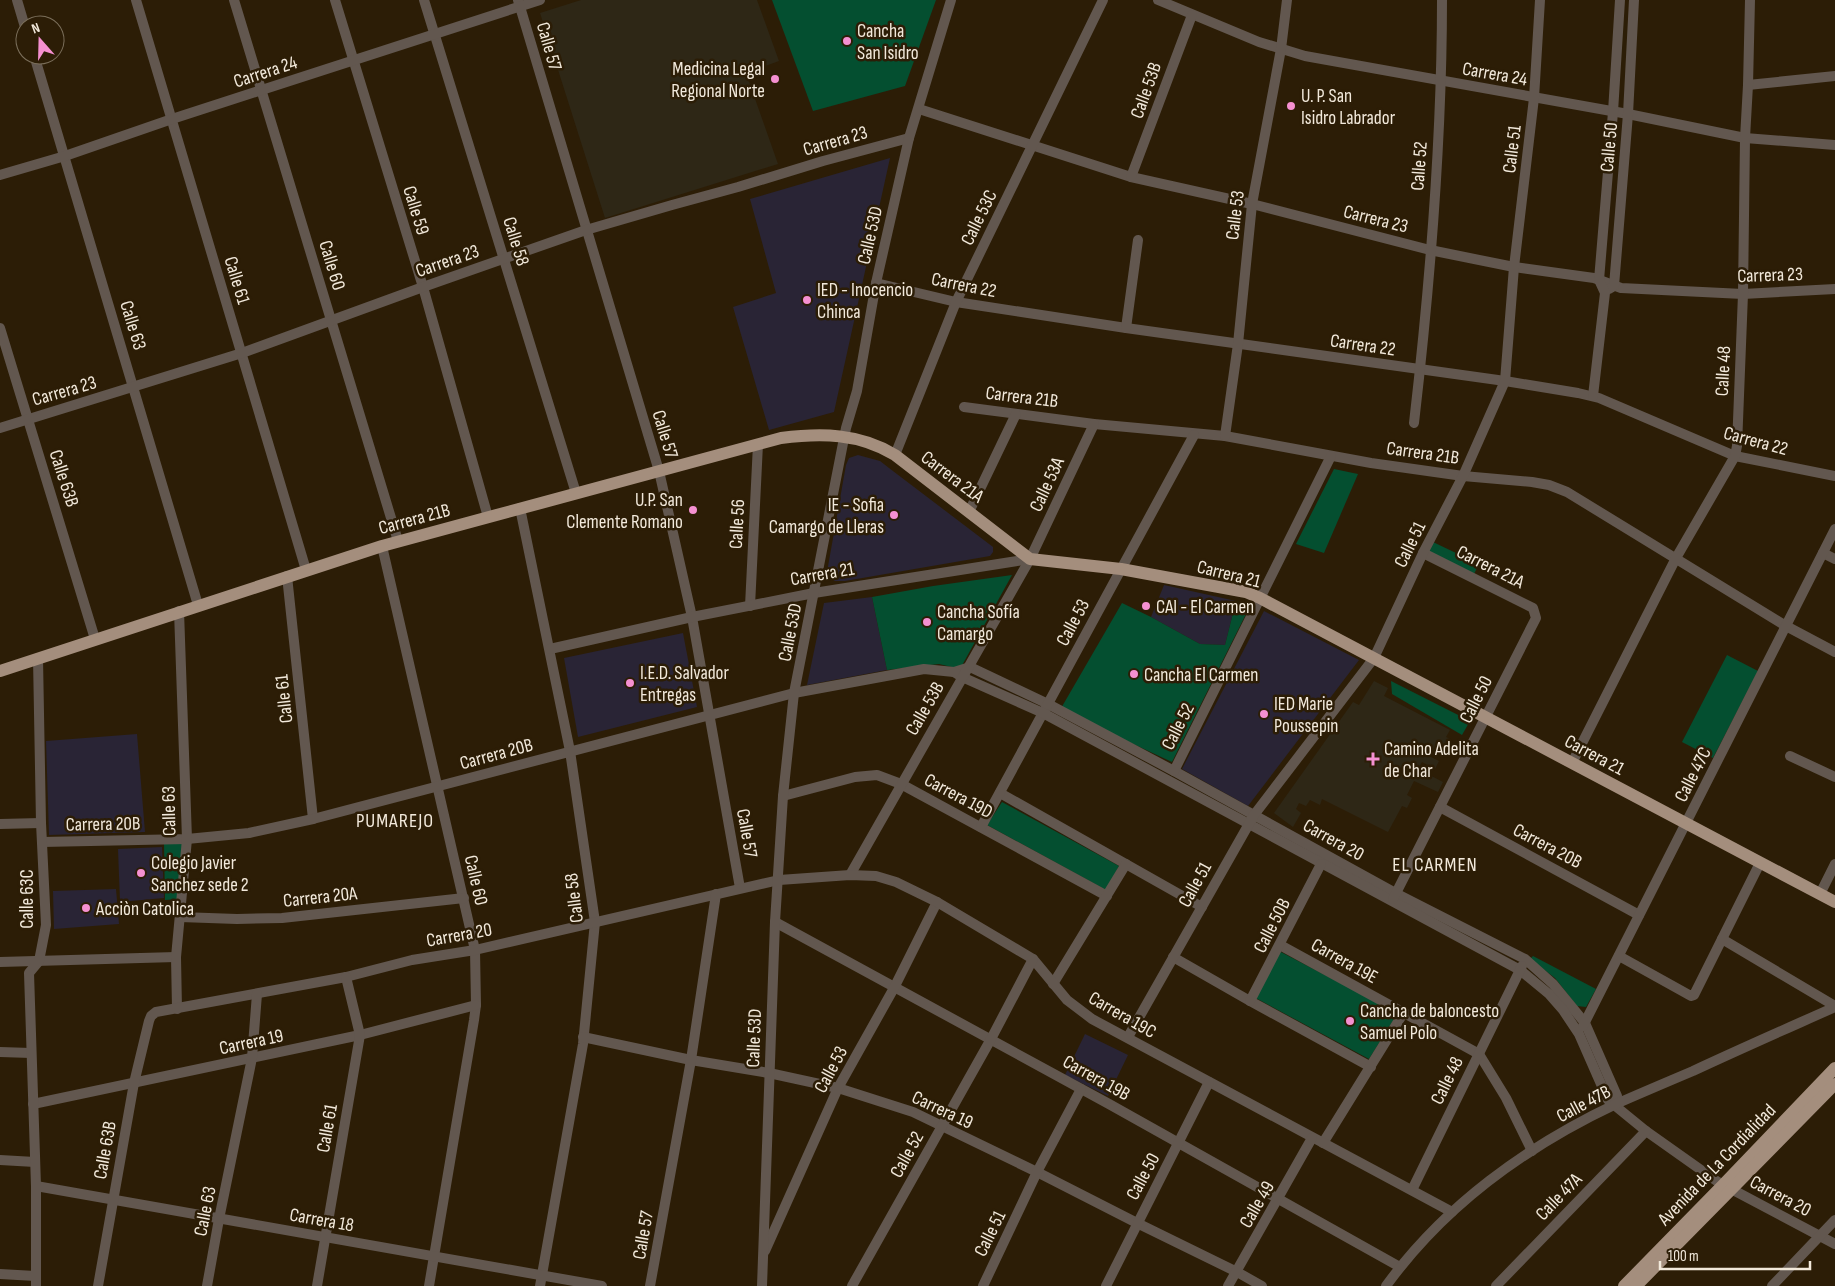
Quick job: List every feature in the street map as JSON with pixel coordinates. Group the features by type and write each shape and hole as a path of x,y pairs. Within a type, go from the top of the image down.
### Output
{"main road":[{"name":"Carrera 21B","path":"0,671 398,541 781,438 804,435 845,436"},
{"name":"Carrera 21A","path":"845,436 883,447 1030,559"},
{"name":"Carrera 21","path":"1030,559 1121,569 1246,592 1835,902"},
{"name":"Avenida de La Cordialidad","path":"1636,1286 1835,1068"},
{"name":"Avenida de La Cordialidad","path":"1624,1286 1835,1084"}],"street":[{"path":"17,0 21,15"},
{"name":"Calle 61","path":"136,0 306,570"},
{"name":"Calle 60","path":"234,0 398,541"},
{"name":"Calle 59","path":"335,0 423,287 488,517"},
{"name":"Calle 58","path":"424,0 576,493"},
{"name":"Carrera 24","path":"0,175 65,156 172,119 354,61 519,3 540,0"},
{"name":"Calle 53D","path":"762,1286 775,922 783,796 794,693 845,436 857,391 876,283 909,138 951,0"},
{"name":"Calle 53C","path":"895,455 956,302 1102,0"},
{"name":"Carrera 24","path":"1158,0 1192,15 1304,56 1628,114 1745,138 1835,145"},
{"name":"Calle 53","path":"1225,436 1238,344 1252,204 1281,49 1287,0"},
{"name":"Calle 52","path":"1414,423 1430,250 1442,80 1442,0"},
{"name":"Calle 51","path":"1128,1037 1251,819 1374,658 1423,553 1463,476 1505,381 1514,267 1534,98 1540,0"},
{"name":"Calle 50","path":"1593,396 1605,293 1600,280 1620,0"},
{"name":"Calle 50","path":"1614,286 1628,114 1634,0"},
{"name":"Calle 48","path":"1572,763 1676,558 1735,456 1737,446 1743,294 1745,138 1750,0"},
{"name":"Calle 57","path":"519,3 659,471 692,618 740,888"},
{"name":"Calle 53B","path":"1131,177 1192,15"},
{"name":"Calle 63","path":"37,65 198,605"},
{"path":"1748,85 1835,76"},
{"name":"Carrera 23","path":"919,109 1131,177 1252,204 1430,250 1514,267 1600,280 1620,288 1743,294 1835,289"},
{"name":"Carrera 23","path":"0,428 242,353 331,319 586,230 909,138"},
{"path":"1126,328 1138,240"},
{"name":"Carrera 22","path":"876,283 956,302 1126,328 1505,381 1593,396 1735,456 1835,476"},
{"path":"1605,293 1614,286"},
{"name":"Calle 63B","path":"0,328 96,639"},
{"name":"Carrera 21B","path":"964,407 1094,424 1194,435 1225,436 1331,456 1463,476 1549,485 1567,492 1786,626 1835,652"},
{"path":"968,512 1016,414"},
{"name":"Calle 53A","path":"1030,559 1094,424"},
{"name":"Calle 53","path":"981,827 1194,435"},
{"name":"Calle 56","path":"750,606 758,444"},
{"name":"Calle 52","path":"1174,771 1331,456"},
{"name":"Calle 58","path":"520,508 570,750 595,922 584,1037 541,1281"},
{"name":"Calle 47C","path":"1579,1034 1835,529"},
{"name":"Calle 60","path":"382,546 475,950 476,1005 429,1286"},
{"name":"Carrera 21A","path":"1423,553 1533,608 1536,618"},
{"path":"1823,553 1835,558"},
{"name":"Calle 53B","path":"850,875 901,784 958,674 970,667 1030,559"},
{"name":"Carrera 21","path":"550,649 814,593 1030,559"},
{"name":"Calle 61","path":"287,576 313,819"},
{"name":"Calle 63","path":"177,1009 176,957 187,839 179,611"},
{"name":"Calle 50","path":"1394,898 1536,618"},
{"name":"Calle 63C","path":"36,1281 36,1186 29,973 38,961 46,925 42,842 38,658"},
{"name":"Carrera 20","path":"970,667 1170,783 1251,819 1520,970 1549,994 1563,1010 1579,1034 1608,1100 1682,1158 1728,1187 1835,1244"},
{"name":"Carrera 20B","path":"42,842 187,839 249,833 313,819 570,750 794,693 924,669 958,674"},
{"name":"Carrera 20","path":"958,674 1045,709 1174,771 1321,864 1525,959 1554,984 1585,1023 1617,1096 1615,1105"},
{"path":"1790,756 1835,777"},
{"name":"Carrera 19D","path":"783,796 855,777 877,775 901,784 1107,896"},
{"path":"1000,793 1202,906"},
{"name":"Carrera 20B","path":"1440,807 1640,915"},
{"name":"Carrera 20B","path":"0,824 42,823"},
{"path":"1618,956 1691,996 1697,993 1760,863"},
{"path":"1053,984 1126,864"},
{"name":"Calle 50B","path":"1250,1001 1321,864"},
{"path":"1820,894 1835,864"},
{"name":"Carrera 19C","path":"778,880 850,875 876,876 896,882 937,902 1033,959 1067,1000 1092,1019 1452,1212"},
{"name":"Carrera 20","path":"149,1021 156,1012 346,978 412,960 475,950 778,880"},
{"name":"Calle 57","path":"650,1286 692,1060 716,894"},
{"name":"Carrera 20A","path":"180,917 282,918 464,898"},
{"name":"Calle 53","path":"762,1256 838,1088 894,988 937,902"},
{"name":"Carrera 19B","path":"775,922 991,1039 1400,1267"},
{"path":"1722,939 1835,1007"},
{"name":"Carrera 19E","path":"1280,945 1479,1054 1506,1098 1532,1151"},
{"path":"0,962 176,957"},
{"path":"1174,957 1371,1067"},
{"name":"Calle 52","path":"852,1286 991,1039 1033,959"},
{"name":"Calle 48","path":"1412,1190 1525,959"},
{"name":"Calle 61","path":"317,1286 360,1035 346,978"},
{"name":"Calle 63","path":"207,1286 252,1058 257,994"},
{"name":"Carrera 19","path":"33,1104 360,1035 476,1005"},
{"name":"Calle 47B","path":"1388,1285 1400,1267 1452,1212 1491,1180 1532,1151 1615,1105 1835,1007"},
{"path":"1323,1143 1404,1012"},
{"name":"Calle 63B","path":"98,1286 134,1083 149,1021"},
{"name":"Carrera 19","path":"584,1037 692,1060 769,1072 838,1088 913,1112 1037,1172 1262,1286"},
{"path":"0,1052 31,1053"},
{"name":"Calle 50","path":"1106,1286 1209,1082"},
{"name":"Calle 51","path":"983,1286 1037,1172 1081,1089"},
{"name":"Calle 47A","path":"1496,1286 1646,1131"},
{"name":"Calle 49","path":"1228,1286 1279,1200 1312,1138"},
{"path":"0,1160 35,1162"},
{"name":"Carrera 18","path":"36,1186 435,1257 541,1281 602,1286"},
{"path":"1772,1286 1835,1220"},
{"path":"0,1274 36,1281"}],"shaded area":[{"path":"581,0 757,0 779,61 746,73 778,164 605,218 540,13"},
{"name":"IED - Inocencio Chinca","path":"890,158 834,412 769,430 733,307 776,293 750,199"},
{"name":"IE - Sofia Camargo de Lleras","path":"858,455 880,461 993,547 993,552 990,556 845,581 834,581 827,572 846,465 849,458"},
{"path":"1164,585 1236,601 1225,645 1200,644 1151,617"},
{"path":"872,597 887,670 807,685 824,603"},
{"name":"IED Marie Poussepin","path":"1264,611 1359,660 1248,806 1182,769"},
{"name":"I.E.D. Salvador Entregas","path":"683,633 697,707 578,737 564,658"},
{"name":"Camino Adelita de Char","path":"1374,681 1388,688 1384,696 1450,730 1446,737 1450,739 1443,750 1440,749 1436,756 1429,753 1427,755 1439,761 1435,769 1422,762 1418,769 1443,782 1438,792 1414,781 1407,795 1412,798 1407,808 1402,806 1388,832 1322,799 1320,805 1310,800 1306,806 1299,803 1296,809 1301,813 1293,827 1274,813 1353,702 1359,705"},
{"path":"137,734 145,832 49,835 46,741"},
{"name":"Colegio Javier Sanchez sede 2","path":"162,847 164,898 120,902 118,849"},
{"name":"Acciòn Catolica","path":"116,889 119,924 54,929 53,891"},
{"path":"1085,1034 1128,1055 1108,1096 1065,1075"}],"green space":[{"name":"Cancha San Isidro","path":"772,0 936,0 905,86 813,111"},
{"path":"1334,469 1358,474 1324,553 1296,544"},
{"path":"1433,542 1479,564 1474,574 1428,551"},
{"path":"1012,575 960,669 939,664 887,670 872,597"},
{"name":"Cancha El Carmen","path":"1236,601 1250,606 1172,762 1060,710 1122,603 1200,644 1225,645"},
{"path":"1727,655 1758,671 1713,758 1682,742"},
{"path":"1391,681 1470,721 1462,735 1392,694"},
{"path":"1002,802 1119,866 1106,890 987,825"},
{"path":"164,844 183,844 179,899 165,900"},
{"path":"1275,949 1398,1013 1369,1059 1250,995"},
{"path":"1533,956 1596,989 1586,1007 1577,1006 1555,978 1530,959"}],"place":[{"name":"Cancha San Isidro","path":"847,41"},
{"name":"Medicina Legal Regional Norte","path":"775,79"},
{"name":"U. P. San Isidro Labrador","path":"1291,106"},
{"name":"IED - Inocencio Chinca","path":"807,300"},
{"name":"U.P. San Clemente Romano","path":"693,510"},
{"name":"IE - Sofia Camargo de Lleras","path":"894,515"},
{"name":"CAI - El Carmen","path":"1146,606"},
{"name":"Cancha Sofía Camargo","path":"927,622"},
{"name":"Cancha El Carmen","path":"1134,674"},
{"name":"I.E.D. Salvador Entregas","path":"630,683"},
{"name":"IED Marie Poussepin","path":"1264,714"},
{"name":"Camino Adelita de Char","path":"1373,759"},
{"name":"Colegio Javier Sanchez sede 2","path":"141,873"},
{"name":"Acciòn Catolica","path":"86,908"},
{"name":"Cancha de baloncesto Samuel Polo","path":"1350,1021"}],"district":[{"name":"PUMAREJO","path":"395,820"},
{"name":"EL CARMEN","path":"1435,864"}]}
